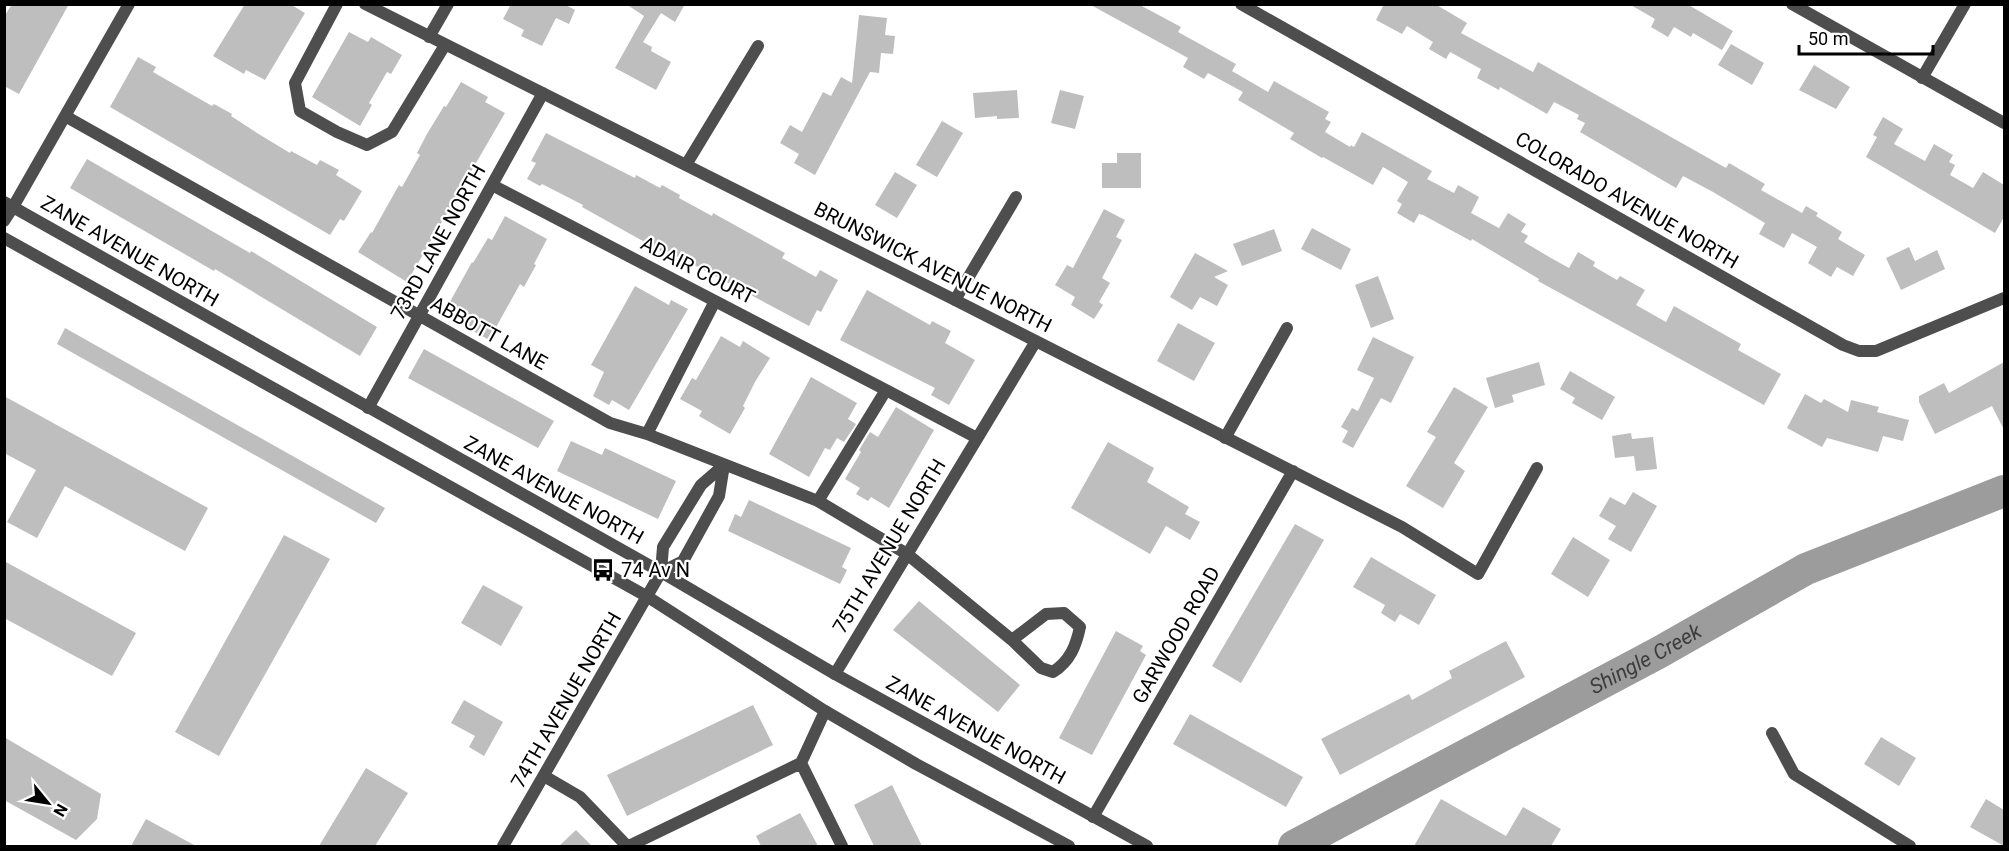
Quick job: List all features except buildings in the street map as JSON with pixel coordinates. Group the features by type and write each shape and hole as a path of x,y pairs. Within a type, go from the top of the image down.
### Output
{"street":[{"path":"4,221 9,205 65,116 129,4"},
{"path":"337,4 295,83 300,111 337,132 367,145 392,132 445,45"},
{"name":"BRUNSWICK AVENUE NORTH","path":"365,4 1293,471 1402,527 1478,574 1537,468"},
{"path":"429,37 448,4"},
{"name":"COLORADO AVENUE NORTH","path":"1241,4 1843,345 1859,351 1876,351 2004,298"},
{"path":"1792,4 2004,123"},
{"path":"1922,78 1965,4"},
{"path":"686,165 758,46"},
{"name":"73RD LANE NORTH","path":"368,408 543,93"},
{"name":"ABBOTT LANE","path":"65,116 610,423 647,434 818,501 907,554 1012,640"},
{"name":"ADAIR COURT","path":"492,185 886,390"},
{"path":"955,300 1016,197"},
{"name":"ZANE AVENUE NORTH","path":"9,205 661,572 835,674 1147,846"},
{"path":"4,238 648,597 825,711 916,764 1069,846"},
{"path":"647,434 715,301"},
{"path":"1226,438 1287,328"},
{"name":"75TH AVENUE NORTH","path":"835,674 1036,341"},
{"path":"818,501 886,390 977,438"},
{"path":"661,572 663,547 701,485 724,465"},
{"path":"661,572 683,561 719,496 724,465"},
{"name":"GARWOOD ROAD","path":"1093,817 1293,471"},
{"name":"74TH AVENUE NORTH","path":"503,846 661,572"},
{"path":"1064,613 1080,627 1077,645 1064,665 1053,672 1041,668 1012,640 1046,614 1064,613"},
{"path":"544,776 580,797 628,846 801,763 825,711"},
{"path":"1772,733 1794,774 1910,846"},
{"path":"801,763 842,846"}],"waterway":[{"name":"Shingle Creek","path":"1294,846 1658,653 1806,569 2004,491"}],"place":[{"name":"74 Av N","path":"603,570"}]}
